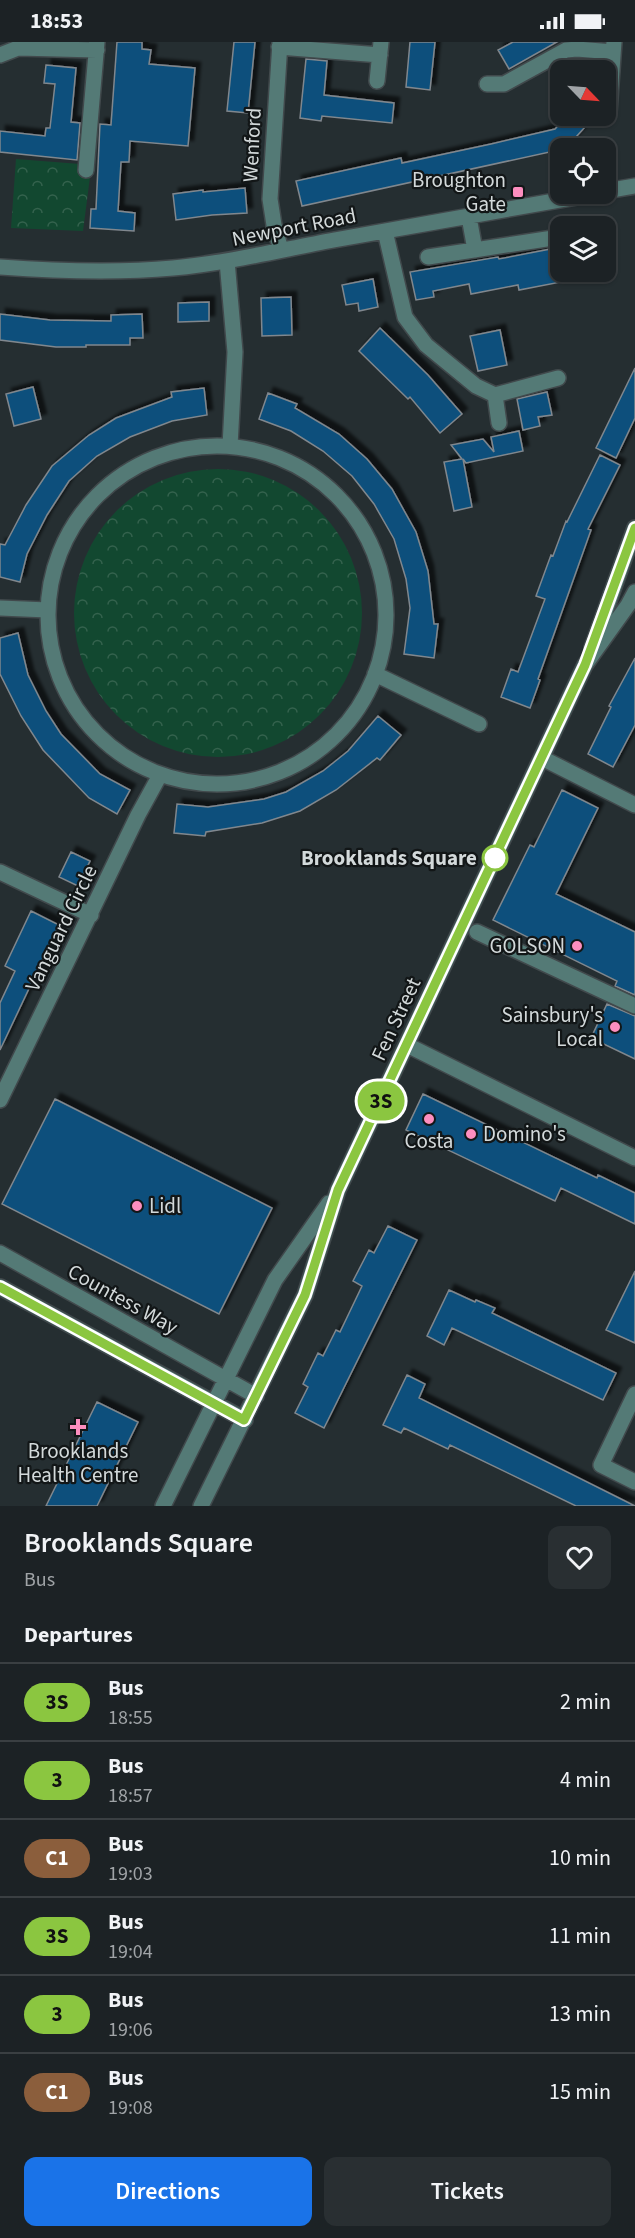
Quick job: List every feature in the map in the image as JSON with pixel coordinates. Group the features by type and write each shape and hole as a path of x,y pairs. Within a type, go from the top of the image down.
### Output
{"street":[{"path":"279,44 380,48 377,81"},
{"name":"Wenford","path":"279,44 270,199 281,250"},
{"path":"0,55 18,48 97,46 86,170"},
{"path":"487,84 504,84 566,50 614,47"},
{"path":"616,189 635,186"},
{"name":"Newport Road","path":"0,267 124,270 170,268 227,261 550,202"},
{"path":"469,218 475,250"},
{"path":"385,231 405,317 426,345 476,386 495,395 558,378"},
{"path":"428,257 550,238"},
{"path":"227,261 236,352 230,446"},
{"path":"495,395 499,423"},
{"path":"230,446 262,452 291,463 309,474 342,501 361,526 375,555 383,585 386,617 382,649 375,674 360,705 343,728 322,748 298,764 272,775 216,785 187,782 160,775 128,760 100,738 77,711 60,679 50,645 48,610 55,565 75,524 104,489 142,464 185,449 230,446"},
{"path":"585,665 635,528"},
{"name":"Fen Street","path":"201,1506 305,1295 338,1190 585,665 635,592"},
{"path":"0,608 48,610"},
{"path":"375,674 479,724"},
{"path":"542,758 635,805"},
{"name":"Vanguard Circle","path":"0,1100 138,815 160,775"},
{"path":"0,872 91,915"},
{"path":"477,932 635,1006"},
{"path":"407,1045 635,1158"},
{"path":"163,1506 275,1280 338,1190"},
{"name":"Countess Way","path":"0,1254 256,1396"},
{"path":"0,1287 244,1420"},
{"path":"635,1394 601,1465 635,1482"}],"green space":[{"path":"16,159 80,164 90,177 83,231 11,228"},
{"path":"218,469 246,472 286,486 309,502 329,522 351,558 359,585 362,613 359,641 345,681 329,704 309,724 273,746 246,754 218,757 190,754 150,740 127,724 107,704 85,668 77,641 74,613 77,585 91,545 107,522 127,502 163,480 190,472"}],"building":[{"path":"117,42 142,42 142,49 151,50 149,64 195,68 188,146 130,141 129,162 121,162 118,211 135,213 134,231 90,228 91,209 96,209 100,124 111,125"},
{"path":"234,42 255,42 248,113 227,111"},
{"path":"410,42 435,42 430,90 406,87"},
{"path":"513,42 557,42 509,69 498,50"},
{"path":"306,59 327,61 324,95 394,103 392,123 322,116 321,121 300,118"},
{"path":"46,65 76,68 71,122 80,123 77,160 0,152 0,131 45,136 46,128 50,128 55,84 44,83"},
{"path":"558,126 586,126 575,138 550,138 550,152 302,206 296,181 401,158 402,163 555,129"},
{"path":"245,188 247,213 176,220 173,194"},
{"path":"550,249 550,282 561,282 519,290 518,285 471,294 469,284 433,291 434,297 416,300 410,272 498,257 499,259"},
{"path":"373,279 378,307 359,311 358,303 346,305 342,285"},
{"path":"291,297 292,335 262,336 261,298"},
{"path":"209,302 209,321 178,322 178,303"},
{"path":"0,314 50,320 111,321 111,315 142,314 143,338 130,338 130,345 86,345 86,347 56,347 0,340"},
{"path":"380,328 428,375 462,414 440,433 410,397 408,399 359,351"},
{"path":"500,330 507,365 478,371 470,336"},
{"path":"635,368 635,418 616,458 596,448"},
{"path":"33,387 41,419 14,426 6,394"},
{"path":"204,388 207,415 172,421 130,437 97,456 69,481 47,515 27,554 20,582 0,577 0,544 5,545 26,505 52,466 89,435 116,418 172,397 171,392"},
{"path":"547,392 552,415 538,417 540,426 523,430 517,399"},
{"path":"268,393 297,404 295,408 339,434 367,459 392,489 416,532 428,571 434,624 438,624 434,658 404,654 410,608 406,579 394,539 374,504 352,476 323,451 291,431 259,419"},
{"path":"519,431 523,451 466,463 463,459 472,507 454,511 444,462 462,459 451,445 483,439 494,452 491,437"},
{"path":"600,455 620,465 588,529 591,530 538,679 540,680 530,708 501,697 511,669 518,672 545,599 536,596 551,555 553,556 566,521"},
{"path":"18,633 28,675 46,711 61,734 100,774 130,790 117,814 89,798 43,750 21,716 0,674 0,638"},
{"path":"635,658 635,725 613,767 588,754 611,707 609,706"},
{"path":"378,716 401,735 380,760 377,758 336,790 300,811 262,823 206,832 205,836 174,833 177,804 208,807 264,799 286,792 323,771 348,751"},
{"path":"562,790 598,808 556,894 635,932 635,995 615,986 617,981 493,920 530,845 534,847"},
{"path":"71,852 90,861 78,886 59,877"},
{"path":"31,911 59,925 0,1050 0,1003 15,971 5,966"},
{"name":"Sainsbury's Local","path":"607,1004 635,1016 635,1059 591,1038"},
{"path":"423,1094 597,1178 598,1175 635,1193 635,1224 561,1188 555,1201 406,1130"},
{"name":"Lidl","path":"55,1099 272,1208 219,1314 2,1204"},
{"path":"388,1226 417,1240 324,1428 295,1413 308,1387 303,1384 318,1353 323,1356 336,1330 340,1332 362,1286 353,1281 369,1250 374,1253"},
{"path":"635,1271 635,1343 606,1330"},
{"path":"449,1290 495,1308 492,1313 616,1373 603,1400 452,1328 444,1345 427,1336"},
{"path":"407,1375 425,1384 419,1398 635,1506 576,1506 450,1445 448,1449 404,1428 401,1433 383,1425"},
{"name":"Brooklands Health Centre","path":"97,1402 138,1422 97,1506 46,1506"}],"bus line":[{"name":"3S","path":"0,1287 244,1420 305,1295 338,1190 585,665 635,528"}],"place":[{"name":"Broughton Gate","path":"518,192"},
{"name":"Brooklands Square","path":"495,858"},
{"name":"GOLSON","path":"577,946"},
{"name":"Sainsbury's Local","path":"615,1027"},
{"name":"Costa","path":"429,1119"},
{"name":"Domino's","path":"471,1134"},
{"name":"Lidl","path":"137,1206"},
{"name":"Brooklands Health Centre","path":"78,1427"}]}
